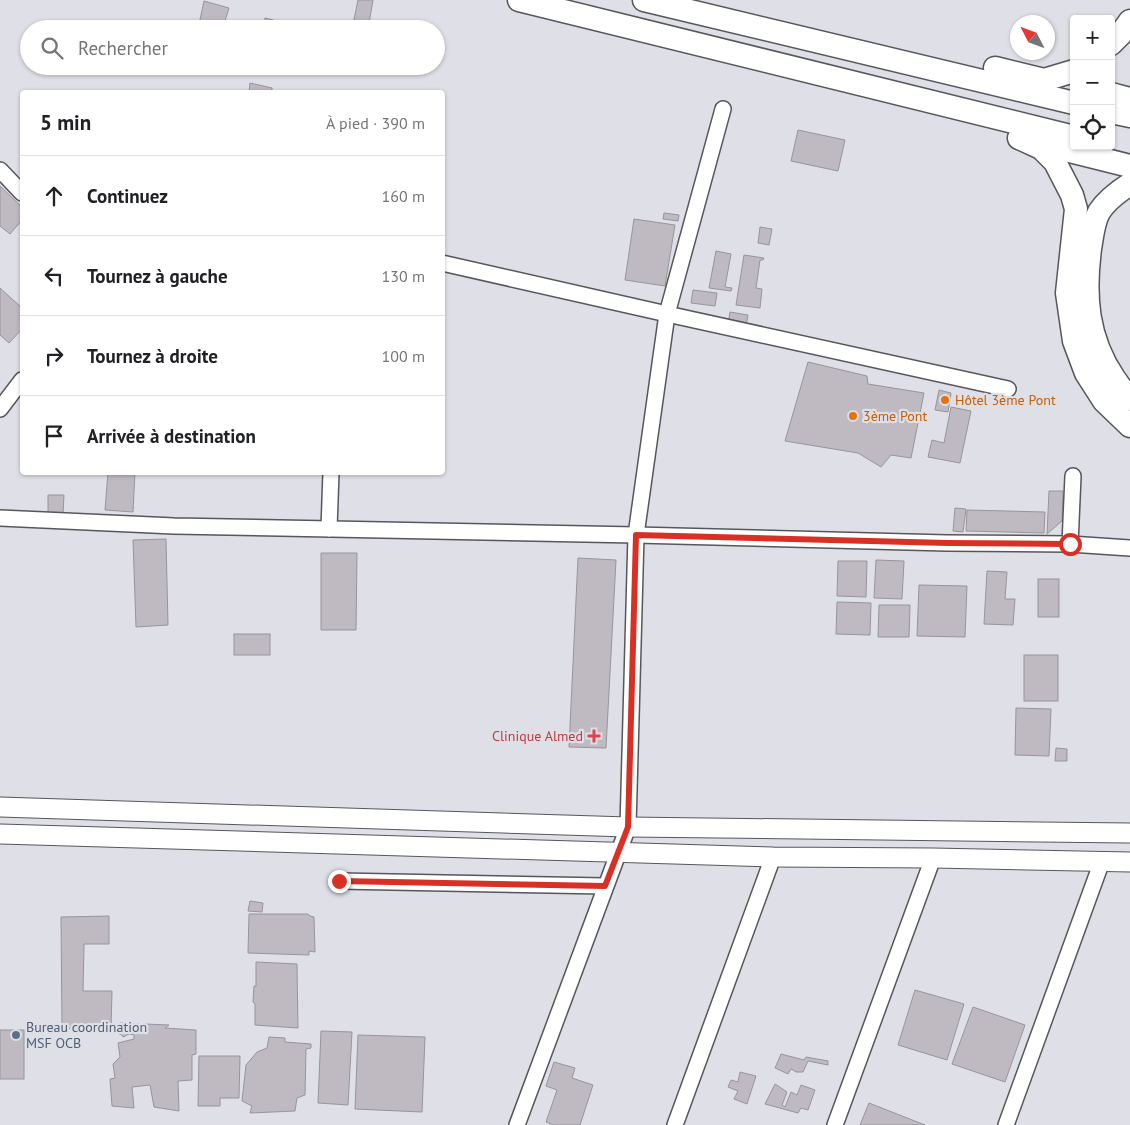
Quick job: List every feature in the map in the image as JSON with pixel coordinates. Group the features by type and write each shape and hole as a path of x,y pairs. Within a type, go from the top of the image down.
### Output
{"main road":[{"path":"519,0 792,69 1070,136"},
{"path":"644,0 1070,102"},
{"path":"1115,40 1130,21"},
{"path":"772,31 817,31 894,44 1070,85"},
{"path":"792,69 857,94 1130,166"},
{"path":"1044,80 1070,72"},
{"path":"1115,95 1130,98"},
{"path":"1115,113 1130,116"},
{"path":"1019,138 1041,148 1054,162 1072,194 1076,208 1067,293 1074,340 1086,373 1104,401 1130,426"},
{"path":"1115,147 1130,151"},
{"path":"1130,184 1117,193 1099,212 1093,233 1088,271 1089,314 1095,342 1108,369 1130,399"}],"street":[{"path":"517,1125 617,851 628,827 636,535 666,314 723,109"},
{"path":"0,170 20,191"},
{"path":"445,263 666,314 1008,389"},
{"path":"0,408 20,383"},
{"path":"329,529 331,475"},
{"path":"1070,544 1073,476"},
{"path":"0,518 174,526 1070,544 1130,548"},
{"path":"0,806 628,827 1130,833"},
{"path":"0,834 773,856 1130,862"},
{"path":"675,1125 773,856"},
{"path":"835,1125 933,858"},
{"path":"1006,1125 1102,861"},
{"path":"339,881 605,886"}],"building":[{"path":"358,0 373,0 370,20 354,20"},
{"path":"204,1 229,8 225,20 200,20"},
{"path":"250,83 272,88 272,90 249,90"},
{"path":"798,130 845,140 838,171 791,161"},
{"path":"0,186 20,205 20,222 10,234 0,226"},
{"path":"664,213 679,215 678,221 663,219"},
{"path":"634,219 675,225 665,286 625,280"},
{"path":"760,227 772,229 769,245 758,243"},
{"path":"716,251 731,254 725,287 732,288 731,291 709,288"},
{"path":"744,255 764,258 760,260 756,288 762,289 760,308 736,305"},
{"path":"0,288 20,306 20,331 9,343 0,335"},
{"path":"693,290 717,293 715,306 691,303"},
{"path":"730,312 748,315 746,326 728,323"},
{"path":"808,362 867,376 868,384 924,393 911,458 891,455 881,467 858,453 785,441"},
{"path":"939,390 951,393 948,412 935,410"},
{"path":"951,407 971,411 960,463 928,457 932,440 944,443"},
{"path":"108,475 135,475 133,512 105,510"},
{"path":"1049,491 1063,491 1062,521 1047,534"},
{"path":"48,495 64,495 63,514 48,513"},
{"path":"955,508 966,509 963,532 953,531"},
{"path":"967,510 1045,512 1044,533 966,531"},
{"path":"166,539 168,625 136,627 133,540"},
{"path":"321,553 357,553 356,630 321,630"},
{"path":"578,558 616,560 606,748 569,747"},
{"path":"876,560 904,561 902,599 874,598"},
{"path":"838,561 867,561 866,597 837,596"},
{"path":"987,571 1007,572 1005,599 1015,599 1013,625 984,624"},
{"path":"1038,579 1059,579 1059,617 1038,617"},
{"path":"919,585 967,586 965,637 917,636"},
{"path":"837,602 871,603 870,635 836,634"},
{"path":"879,605 910,605 909,637 878,637"},
{"path":"234,634 270,634 270,655 234,655"},
{"path":"1024,655 1058,655 1058,701 1024,701"},
{"path":"1016,708 1051,709 1049,756 1015,755"},
{"path":"1056,748 1067,749 1067,761 1055,761"},
{"path":"250,901 263,903 262,912 248,911"},
{"path":"249,914 308,914 314,917 315,952 309,951 309,955 248,953"},
{"path":"109,916 109,944 84,944 83,991 112,991 111,1029 62,1029 61,917"},
{"path":"256,962 297,964 298,1028 255,1025 255,1004 253,1002 254,986 256,986"},
{"path":"915,990 964,1004 947,1060 898,1045"},
{"path":"973,1007 1025,1025 1005,1082 952,1064"},
{"path":"120,1023 169,1025 165,1028 196,1030 196,1054 192,1055 192,1080 178,1081 179,1111 154,1107 150,1085 132,1087 134,1108 112,1106 110,1079 115,1078 113,1064 120,1057 118,1043 134,1039 134,1035 129,1034 123,1037 119,1034"},
{"path":"0,1030 24,1030 24,1079 0,1079"},
{"path":"321,1031 352,1032 348,1105 318,1103"},
{"path":"358,1035 425,1037 422,1112 355,1109"},
{"path":"269,1037 285,1038 285,1042 311,1044 311,1048 306,1049 305,1095 297,1098 295,1111 250,1113 252,1106 242,1101 246,1065 257,1052 267,1048"},
{"path":"781,1054 804,1060 806,1057 828,1061 828,1065 808,1061 803,1072 796,1072 791,1069 788,1074 775,1068"},
{"path":"199,1056 240,1056 239,1098 220,1098 220,1106 198,1106"},
{"path":"554,1062 575,1068 572,1078 593,1085 580,1125 554,1125 546,1122 557,1090 546,1086"},
{"path":"740,1072 756,1076 747,1104 734,1099 738,1091 728,1087 731,1080 738,1082"},
{"path":"775,1084 787,1092 782,1105 785,1107 791,1092 797,1095 801,1085 815,1090 808,1110 801,1108 798,1113 765,1104"},
{"path":"869,1103 925,1125 860,1125"}],"place":[{"name":"Hôtel 3ème Pont","path":"945,400"},
{"name":"3ème Pont","path":"853,416"},
{"name":"Clinique Almed","path":"594,736"},
{"name":"Bureau coordination MSF OCB","path":"16,1035"}],"route":[{"path":"339,881 605,886 617,851 628,827 636,535 948,543 1070,544"}]}
